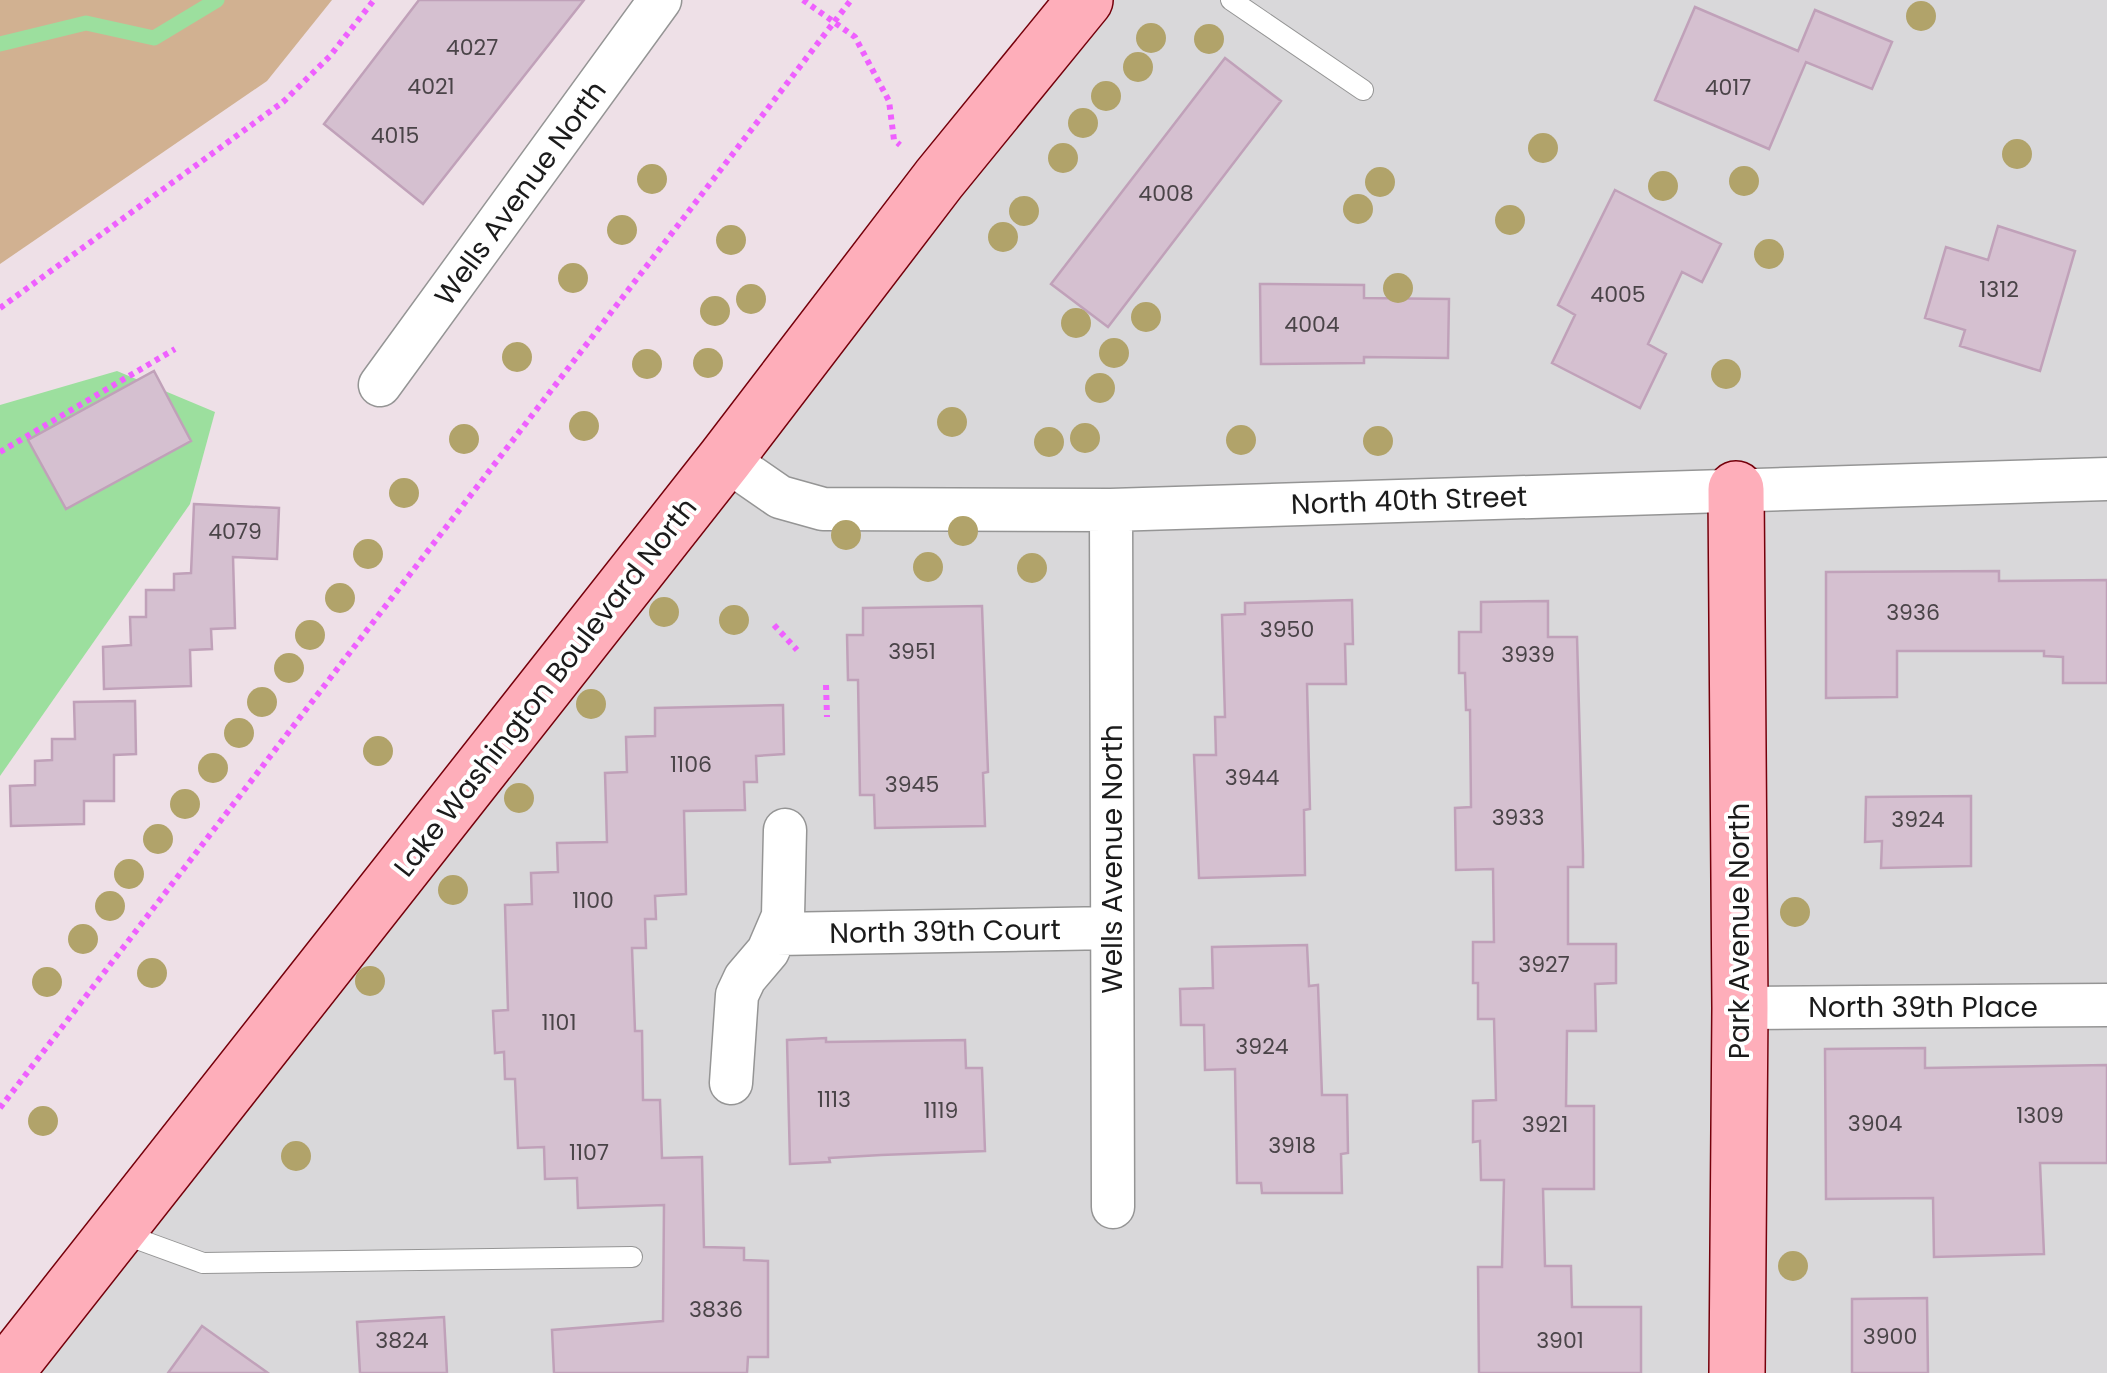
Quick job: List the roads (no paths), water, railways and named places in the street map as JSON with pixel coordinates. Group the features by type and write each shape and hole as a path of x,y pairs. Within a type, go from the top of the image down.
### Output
{"street":[{"name":"Wells Avenue North","path":"380,386 660,0"},
{"name":"Lake Washington Boulevard North","path":"4,1373 725,459 938,179 1086,0"},
{"name":"North 40th Street","path":"725,459 780,497 822,510 1111,510 2107,479"},
{"name":"Park Avenue North","path":"1736,489 1740,1008 1737,1373"},
{"name":"Wells Avenue North","path":"1111,510 1113,1207"},
{"path":"731,1083 737,994 777,934 784,904 785,830"},
{"name":"North 39th Court","path":"777,934 1112,928"},
{"name":"North 39th Place","path":"1740,1008 2107,1005"}],"lane":[{"path":"1231,0 1363,90"},
{"path":"116,1231 203,1262 632,1258"}],"waterway":[{"path":"0,44 86,23 154,38 217,0"}]}
